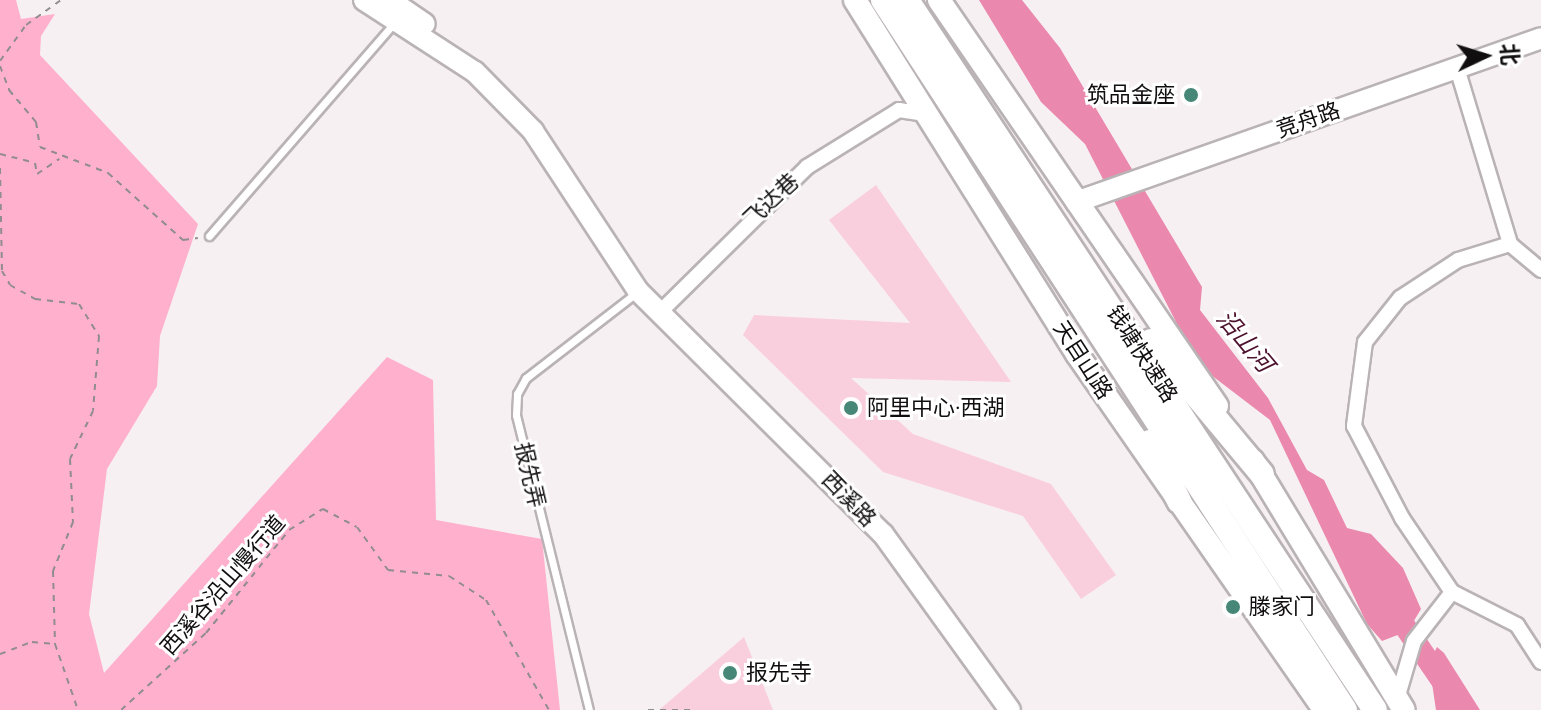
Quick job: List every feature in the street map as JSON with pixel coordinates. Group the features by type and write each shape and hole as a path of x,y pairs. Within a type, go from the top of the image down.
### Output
{"highway":[{"name":"钱塘快速路","path":"883,0 1072,300 1345,710"},
{"name":"钱塘快速路","path":"907,0 1044,203 1375,710"},
{"path":"1044,203 1262,474"},
{"path":"1072,300 1179,501"}],"main road":[{"name":"西溪路","path":"364,0 475,72 533,131 638,291 883,534 1010,710"},
{"name":"西溪路","path":"390,0 481,63 539,123 661,311"},
{"name":"天目山路","path":"855,0 931,115 1077,354 1324,710"},
{"path":"939,0 1262,474 1401,705"},
{"name":"竞舟路","path":"1076,202 1541,38"}],"street":[{"path":"1457,68 1510,244"},
{"path":"910,82 899,110 931,115"},
{"name":"飞达巷","path":"661,311 807,167 899,110"},
{"path":"1541,270 1536,253 1510,244 1458,260 1400,298 1365,342 1354,426 1402,518 1452,592 1517,625 1541,662"},
{"path":"1401,705 1414,641 1452,592"}],"lane":[{"path":"209,236 397,21"},
{"name":"报先弄","path":"589,710 516,415 517,394 526,378 638,291"}],"path":[{"path":"0,61 26,25 61,0"},
{"path":"0,66 9,90 36,122 40,147 131,187 183,240 209,236"},
{"path":"0,154 35,163 37,174 60,158"},
{"path":"0,168 2,271 10,285 35,299 79,304 99,336 93,411 70,459 73,522 53,571 55,644 78,710"},
{"name":"西溪谷沿山慢行道","path":"121,710 206,633 289,530 323,509 357,527 388,570 449,576 486,600 549,710"},
{"path":"0,654 32,642 55,644"},
{"path":"648,710 693,710"}],"shaded area":[{"path":"0,0 16,0 21,19 55,14 41,36 40,55 198,224 160,336 157,386 107,469 89,614 104,673 387,357 433,380 436,520 542,539 560,710 0,710"},
{"path":"979,0 1022,0 1060,48 1202,287 1200,310 1268,398 1307,470 1324,480 1347,528 1371,534 1403,568 1421,609 1408,631 1382,641 1367,624 1270,420 1198,365 1085,144 1041,102"},
{"path":"1437,647 1480,710 1436,710 1429,663"}],"building":[{"name":"阿里中心·西湖","path":"876,185 1011,382 851,378 913,434 1051,484 1116,575 1081,599 1023,516 883,472 743,335 754,315 910,323 829,220"},
{"name":"报先寺","path":"744,637 773,710 659,710"}],"waterway":[{"name":"沿山河","path":"1391,606 1462,710"}],"place":[{"name":"筑品金座","path":"1191,95"},
{"name":"阿里中心·西湖","path":"851,408"},
{"name":"滕家门","path":"1233,607"},
{"name":"报先寺","path":"730,673"}]}
